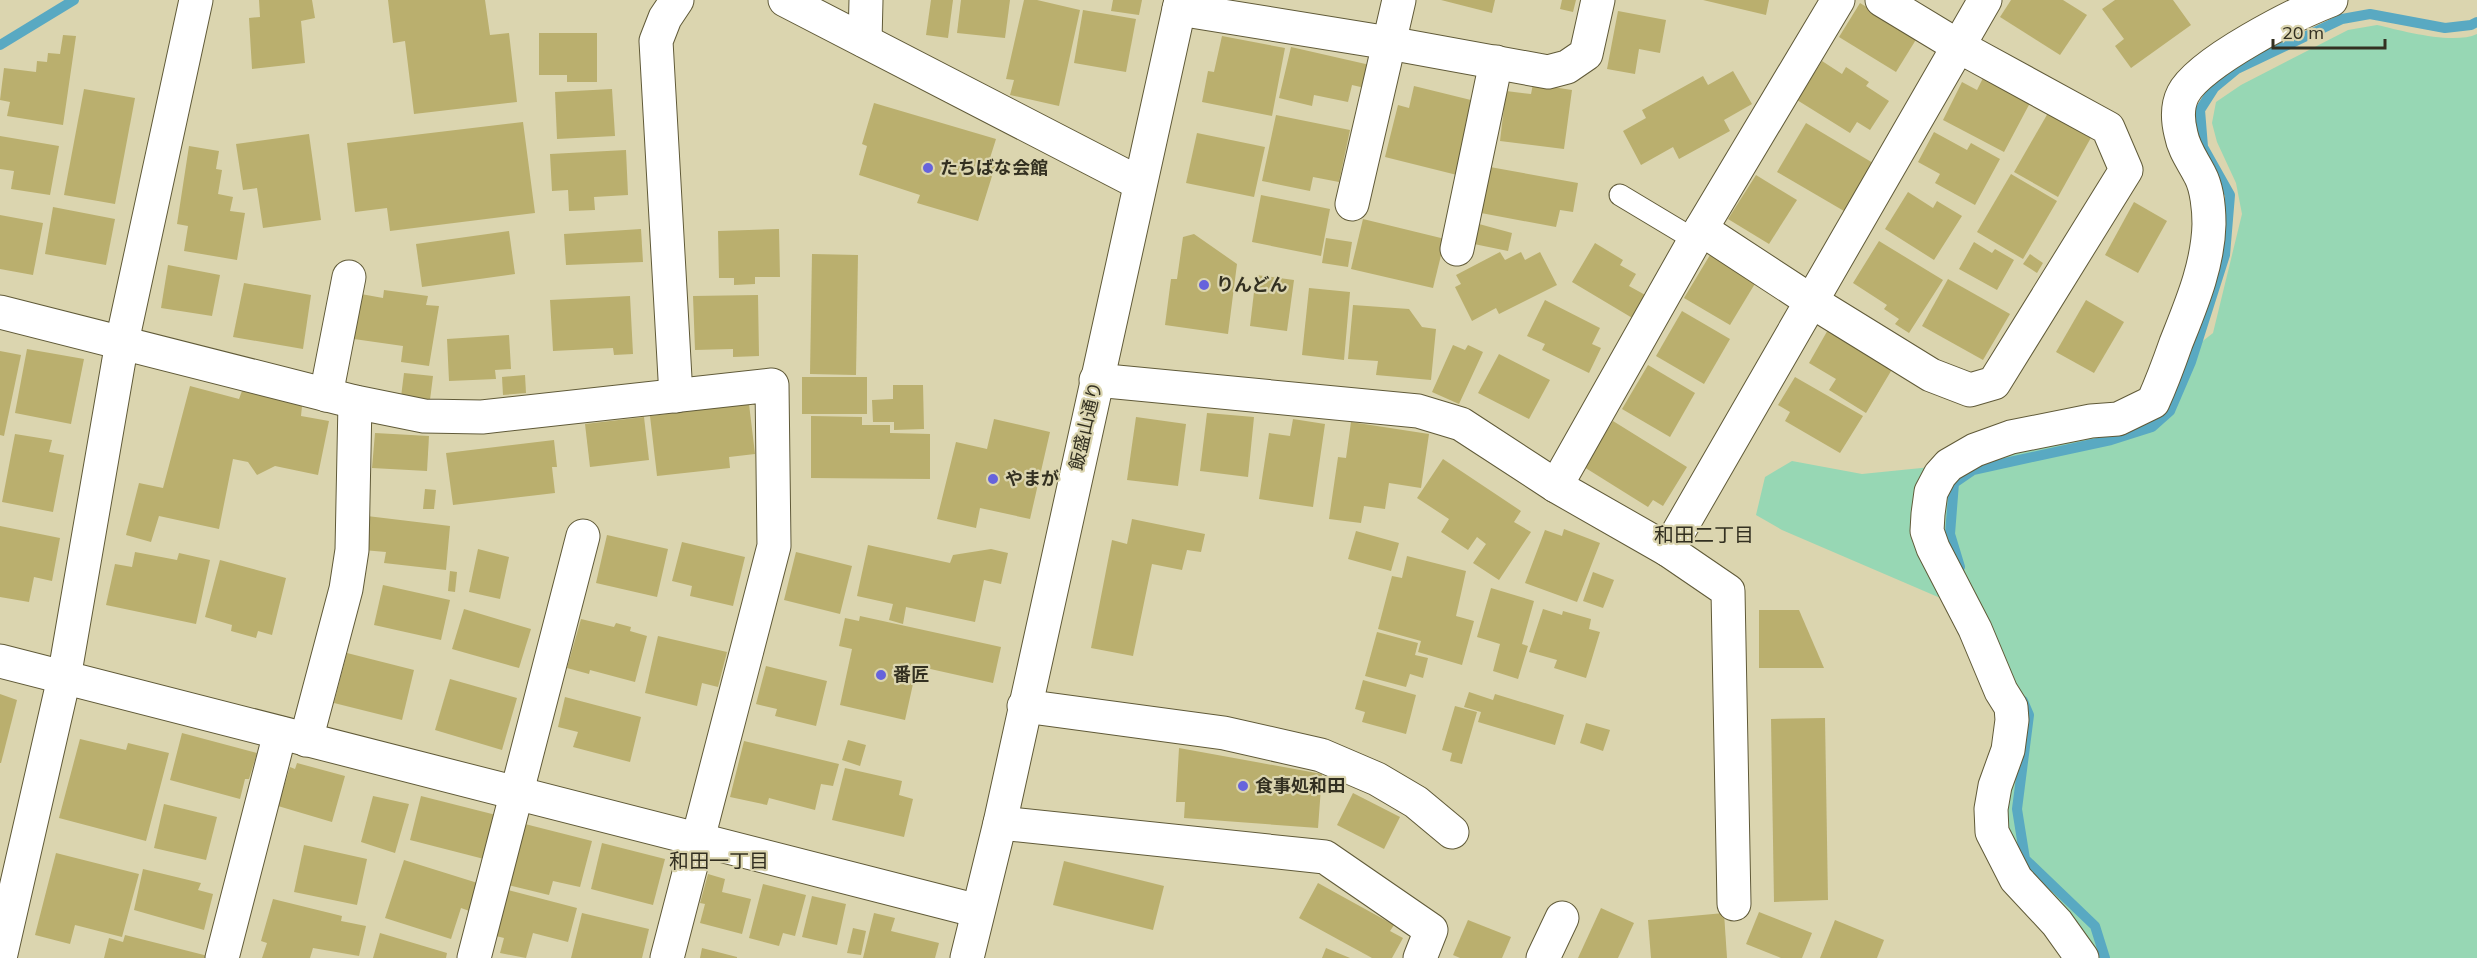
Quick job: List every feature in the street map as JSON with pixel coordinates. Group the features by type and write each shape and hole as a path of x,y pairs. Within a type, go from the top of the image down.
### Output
{"street":[{"path":"0,958 64,678 122,342 196,0"},
{"path":"676,396 656,41 665,18 677,0"},
{"path":"785,0 1139,183"},
{"path":"864,41 866,0"},
{"path":"1352,204 1399,0"},
{"path":"1180,4 1548,72 1567,67 1586,54 1598,0"},
{"path":"1556,486 1698,234 1838,0"},
{"path":"1698,234 1931,375 1970,390 1994,383 2126,170 2108,128 1958,46 1882,0"},
{"path":"1668,550 1985,0"},
{"path":"2082,958 2064,932 2016,879 1992,831 1991,808 1995,786 2008,750 2012,720 2011,707 2001,691 1975,628 1933,548 1927,531 1931,492 1948,465 1975,450 2011,437 2091,421 2118,419 2153,402 2166,375 2194,300 2209,225 2201,177 2187,155 2181,134 2178,112 2182,95 2195,77 2243,44 2308,8 2331,0"},
{"name":"飯盛山通り","path":"967,958 999,823 1180,4"},
{"path":"1457,249 1496,62"},
{"path":"222,958 293,737 346,589 352,550 341,398 349,277"},
{"path":"0,312 341,398 424,416 482,417 772,385 774,546 667,958"},
{"path":"1096,380 1418,411 1461,424 1556,486 1668,550 1728,591 1734,903"},
{"path":"474,958 583,536"},
{"path":"0,661 978,911"},
{"path":"1024,705 1224,733 1322,755 1377,779 1416,802 1452,831"},
{"path":"999,823 1325,857 1431,930 1420,958"},
{"path":"1543,958 1562,918"}],"lane":[{"path":"1620,195 1698,234"}],"green space":[{"path":"2377,25 2442,38 2467,37 2477,34 2477,958 2073,958 2002,855 2008,697 1975,618 1938,597 1782,530 1756,515 1765,477 1792,461 1862,474 1961,464 2120,406 2213,333 2242,214 2236,183 2217,142 2212,123 2216,102 2241,85 2348,30"}],"building":[{"path":"259,0 312,0 315,18 301,21 305,63 252,69 249,18 260,17"},
{"path":"388,0 485,0 490,35 509,33 517,102 414,114 405,41 393,43"},
{"path":"931,0 953,0 948,38 926,35"},
{"path":"961,0 1010,0 1005,38 957,33"},
{"path":"1024,0 1037,0 1080,10 1059,106 1010,95 1014,80 1006,79"},
{"path":"1113,0 1142,0 1139,15 1111,11"},
{"path":"1441,0 1495,0 1492,13"},
{"path":"1562,0 1576,0 1573,12 1560,9"},
{"path":"1703,0 1769,0 1766,15"},
{"path":"2011,0 2063,0 2087,15 2060,55 2000,17"},
{"path":"2115,0 2173,0 2191,25 2131,68 2115,46 2124,39 2102,9"},
{"path":"1860,3 1917,38 1896,72 1839,37"},
{"path":"1083,10 1136,19 1126,72 1074,63"},
{"path":"1618,11 1666,20 1660,53 1639,49 1635,74 1607,69"},
{"path":"539,33 597,33 597,82 567,82 567,75 539,75"},
{"path":"63,35 76,36 63,125 7,116 10,102 0,100 4,68 36,72 37,61 47,62 48,53 60,54"},
{"path":"1222,36 1285,48 1272,116 1202,102 1208,71 1214,72"},
{"path":"1291,47 1370,65 1365,88 1352,85 1348,102 1314,95 1312,106 1279,98"},
{"path":"1822,61 1842,74 1846,67 1869,82 1866,86 1889,101 1870,130 1857,122 1850,133 1797,100"},
{"path":"1733,71 1752,104 1724,120 1730,131 1679,159 1673,147 1641,165 1623,131 1646,118 1642,110 1703,76 1708,85"},
{"path":"1984,76 2031,101 2004,152 1943,120 1962,82 1977,90"},
{"path":"1533,84 1572,90 1564,149 1500,141 1506,91 1531,94"},
{"path":"1414,86 1479,102 1461,176 1385,157 1398,105 1409,108"},
{"path":"84,89 135,98 115,204 64,195"},
{"path":"612,89 615,136 557,139 555,92"},
{"name":"たちばな会館","path":"874,103 996,139 990,158 997,160 978,221 917,203 920,195 859,175 867,146 862,144"},
{"path":"2048,113 2093,134 2058,197 2014,172"},
{"path":"1276,115 1350,130 1339,182 1313,177 1310,191 1262,181"},
{"path":"523,122 535,213 390,231 387,208 355,212 347,143"},
{"path":"1806,123 1873,163 1844,211 1777,172"},
{"path":"1934,132 1967,150 1971,143 2000,159 1975,205 1935,183 1940,174 1918,162"},
{"path":"1197,133 1265,147 1254,197 1186,183"},
{"path":"309,134 321,220 263,228 257,188 243,190 236,144"},
{"path":"0,136 59,146 50,195 11,189 14,171 0,169"},
{"path":"189,146 219,151 216,169 222,170 218,194 233,197 230,211 245,213 237,260 184,251 188,226 177,224"},
{"path":"626,150 628,195 594,197 595,210 569,211 568,190 552,191 550,154"},
{"path":"1490,167 1578,183 1573,212 1560,210 1556,227 1481,213"},
{"path":"2011,174 2057,201 2023,259 1977,232"},
{"path":"1756,175 1797,200 1769,244 1728,219"},
{"path":"1908,192 1933,208 1937,201 1962,216 1934,260 1885,229"},
{"path":"1261,195 1330,209 1321,256 1252,242"},
{"path":"2134,202 2167,221 2138,273 2105,255"},
{"path":"53,207 115,219 106,265 45,254"},
{"path":"0,215 43,223 33,275 0,269"},
{"path":"1363,219 1445,239 1433,288 1351,269"},
{"path":"1479,224 1512,233 1508,251 1474,244"},
{"path":"641,229 643,262 566,265 564,234"},
{"path":"779,229 780,277 755,277 755,284 734,285 734,278 719,278 718,231"},
{"path":"509,231 515,274 422,287 416,244"},
{"path":"1194,234 1237,264 1228,334 1165,325 1171,279 1177,279 1183,237"},
{"path":"1326,238 1352,242 1348,267 1322,263"},
{"path":"1879,241 1943,280 1909,333 1895,324 1899,319 1884,309 1887,305 1853,283"},
{"path":"1974,242 1992,253 1995,249 2014,260 1997,290 1959,269"},
{"path":"1595,243 1623,260 1620,265 1636,274 1629,286 1647,296 1634,319 1572,282"},
{"path":"1713,250 1759,277 1730,325 1684,298"},
{"path":"1500,252 1505,260 1521,252 1525,260 1540,252 1557,285 1499,314 1496,308 1472,321 1455,287 1461,284 1456,275"},
{"path":"812,254 858,255 856,375 810,374"},
{"path":"2030,254 2043,263 2037,273 2023,264"},
{"path":"168,265 220,275 212,316 161,308"},
{"path":"1256,275 1294,280 1287,331 1250,326"},
{"path":"1948,279 2010,314 1983,360 1922,326"},
{"path":"244,283 311,295 303,349 233,337"},
{"path":"1309,288 1350,292 1344,360 1302,355"},
{"path":"384,290 428,296 426,305 439,306 429,366 401,362 403,346 354,339 361,294 383,298"},
{"path":"758,295 759,356 733,357 733,349 695,350 693,296"},
{"path":"630,296 633,354 614,355 613,348 553,351 550,300"},
{"path":"1545,300 1600,328 1592,344 1601,348 1589,373 1542,350 1545,344 1527,336"},
{"path":"2086,300 2124,322 2094,373 2056,352"},
{"path":"1353,305 1409,309 1422,327 1436,329 1431,380 1376,375 1378,361 1348,359"},
{"path":"1682,311 1730,339 1704,384 1656,356"},
{"path":"1829,328 1894,366 1866,413 1829,390 1836,379 1809,363"},
{"path":"509,335 511,369 495,370 496,379 449,381 447,339"},
{"path":"1453,345 1465,350 1468,345 1483,352 1459,404 1432,392"},
{"path":"27,349 84,359 71,424 15,413"},
{"path":"0,351 21,355 4,436 0,435"},
{"path":"1499,354 1550,380 1529,419 1478,393"},
{"path":"1648,365 1695,393 1670,437 1622,409"},
{"path":"404,373 433,376 430,400 401,397"},
{"path":"525,375 526,393 503,395 502,377"},
{"path":"802,377 867,377 867,414 802,414"},
{"path":"1795,377 1863,416 1840,453 1785,421 1790,412 1778,405"},
{"path":"893,385 923,385 924,429 894,430 894,422 873,422 872,400 893,399"},
{"path":"190,386 239,399 242,391 302,406 301,416 329,421 318,475 275,466 257,475 248,462 233,459 219,529 159,516 151,542 126,535 139,483 163,488"},
{"path":"749,404 755,454 729,457 730,468 657,476 650,416"},
{"path":"1207,413 1254,417 1248,477 1200,471"},
{"path":"811,416 862,417 862,425 890,425 890,433 930,434 930,479 811,478"},
{"path":"644,417 649,460 590,467 585,424"},
{"path":"1136,417 1186,424 1178,486 1127,480"},
{"name":"やまが","path":"994,419 1050,432 1030,519 980,508 976,528 937,519 956,442 987,449"},
{"path":"1293,419 1325,424 1313,507 1259,499 1269,433 1290,436"},
{"path":"1613,421 1687,467 1663,506 1653,500 1648,507 1584,467"},
{"path":"1351,422 1429,434 1421,488 1389,483 1385,509 1364,506 1361,523 1329,519 1338,457 1346,458"},
{"path":"375,433 429,436 427,471 372,468"},
{"path":"15,434 52,440 49,452 64,455 53,512 2,502"},
{"path":"554,440 557,467 552,467 555,493 453,505 446,453"},
{"path":"1443,459 1521,511 1514,522 1531,532 1499,580 1473,563 1486,544 1477,537 1468,550 1441,532 1449,519 1417,498"},
{"path":"425,489 436,490 434,509 423,509"},
{"path":"367,516 450,526 446,570 384,563 386,552 363,550"},
{"path":"1132,519 1205,534 1201,552 1187,550 1182,570 1152,564 1133,656 1091,648 1112,540 1127,544"},
{"path":"0,526 60,538 52,581 34,577 29,602 0,597"},
{"path":"1564,529 1600,543 1577,602 1525,583 1545,530 1562,536"},
{"path":"1356,531 1399,543 1391,571 1348,559"},
{"path":"607,535 668,549 657,597 596,583"},
{"path":"682,542 745,557 733,606 690,596 692,586 672,581"},
{"path":"868,545 950,563 953,555 991,549 1008,553 1001,584 984,580 975,622 906,607 903,624 889,620 893,604 857,596"},
{"path":"478,549 509,557 500,599 469,592"},
{"path":"135,552 177,560 179,553 210,560 196,624 106,605 115,564 132,567"},
{"path":"796,552 852,566 840,614 784,600"},
{"path":"1407,556 1466,571 1456,616 1474,621 1462,665 1418,652 1421,641 1378,629 1392,576 1402,578"},
{"path":"220,560 286,578 272,635 258,631 256,638 231,631 232,625 205,617"},
{"path":"450,571 457,572 455,592 448,591"},
{"path":"1593,572 1614,580 1603,608 1583,601"},
{"path":"383,585 450,600 441,640 374,625"},
{"path":"1491,588 1534,601 1522,644 1528,646 1518,679 1493,671 1500,644 1477,637"},
{"path":"464,609 531,629 519,668 452,649"},
{"path":"1543,609 1562,615 1563,611 1591,619 1589,629 1600,632 1586,678 1554,668 1557,660 1529,652"},
{"path":"1759,610 1799,610 1824,668 1759,668"},
{"name":"番匠","path":"860,616 1001,647 993,683 917,666 905,720 840,705 852,649 839,646 845,618 859,621"},
{"path":"581,619 614,627 616,623 631,627 630,631 647,636 635,682 590,670 589,674 567,668"},
{"path":"1377,632 1418,643 1415,655 1428,658 1423,678 1410,674 1406,687 1365,676"},
{"path":"658,636 727,652 718,687 702,683 697,706 645,693"},
{"path":"347,653 414,670 402,720 334,703"},
{"path":"766,666 827,681 816,726 775,716 777,709 756,704"},
{"path":"450,679 517,698 502,750 435,730"},
{"path":"1363,680 1416,695 1406,734 1362,722 1365,712 1355,709"},
{"path":"1469,692 1493,700 1495,694 1564,715 1555,745 1478,722 1481,712 1464,707"},
{"path":"0,694 17,700 1,763 0,763"},
{"path":"565,697 641,717 630,762 573,747 578,732 558,727"},
{"path":"1455,706 1477,712 1462,764 1450,761 1452,753 1442,750"},
{"path":"1825,718 1828,900 1774,902 1771,719"},
{"path":"1586,723 1610,730 1603,751 1580,743"},
{"path":"182,733 257,753 249,779 245,779 240,799 170,780"},
{"path":"80,739 126,750 128,743 169,753 146,841 59,818"},
{"path":"848,740 866,745 860,766 842,760"},
{"path":"744,741 839,764 833,786 821,784 815,810 769,798 767,805 730,797"},
{"path":"1179,748 1322,774 1318,828 1184,818 1185,802 1176,802"},
{"path":"297,763 345,776 332,822 278,806 290,767 295,769"},
{"path":"845,768 902,781 899,795 913,799 904,837 832,820"},
{"path":"1353,793 1400,817 1384,849 1337,825"},
{"path":"373,796 409,804 395,853 361,842"},
{"path":"421,796 496,815 484,859 410,840"},
{"path":"164,804 217,817 206,860 154,848"},
{"path":"525,824 592,841 580,887 553,881 549,895 508,885"},
{"path":"602,843 665,859 653,905 591,889"},
{"path":"304,845 367,859 357,905 294,892"},
{"path":"56,853 139,874 122,937 75,925 70,944 35,935"},
{"path":"404,860 484,885 475,913 461,908 451,939 385,918"},
{"path":"1064,861 1164,886 1153,930 1053,905"},
{"path":"143,869 201,883 198,890 213,894 204,930 134,910"},
{"path":"708,874 725,879 722,892 751,899 742,934 700,923 705,904 700,903"},
{"path":"1318,883 1394,925 1390,931 1403,938 1392,958 1372,958 1299,918"},
{"path":"763,884 806,895 795,936 783,933 779,946 749,938"},
{"path":"508,890 577,908 568,942 533,933 526,958 500,953 504,938 496,936"},
{"path":"812,896 846,904 837,945 802,937"},
{"path":"273,899 342,916 341,921 366,926 359,956 313,948 310,958 262,958 267,943 261,941"},
{"path":"1601,908 1634,923 1618,958 1578,958"},
{"path":"1759,912 1812,933 1802,958 1781,958 1746,944"},
{"path":"582,913 649,929 642,958 571,958"},
{"path":"874,913 895,918 891,931 939,943 935,958 863,958"},
{"path":"1724,913 1727,958 1651,958 1648,920"},
{"path":"1468,920 1511,937 1502,958 1460,958 1453,955"},
{"path":"1835,920 1884,940 1877,958 1820,958"},
{"path":"853,928 866,931 861,955 847,953"},
{"path":"380,933 447,953 446,958 373,958"},
{"path":"125,935 212,958 104,958 109,938 123,942"},
{"path":"702,948 737,957 737,958 700,958"},
{"path":"1326,948 1350,958 1322,958"}],"waterway":[{"path":"0,45 74,0"},
{"path":"1960,567 1950,534 1954,483 1973,470 2111,440 2152,427 2170,411 2191,362 2225,255 2230,195 2203,147 2200,110 2214,88 2237,69 2342,19 2370,14 2445,28 2471,25 2477,22"},
{"path":"2023,701 2029,715 2017,809 2025,859 2095,926 2105,958"}],"place":[{"name":"たちばな会館","path":"928,168"},
{"name":"りんどん","path":"1204,285"},
{"name":"やまが","path":"993,479"},
{"name":"番匠","path":"881,675"},
{"name":"食事処和田","path":"1243,786"}],"district":[{"name":"和田二丁目","path":"1704,535"},
{"name":"和田一丁目","path":"719,861"}]}
